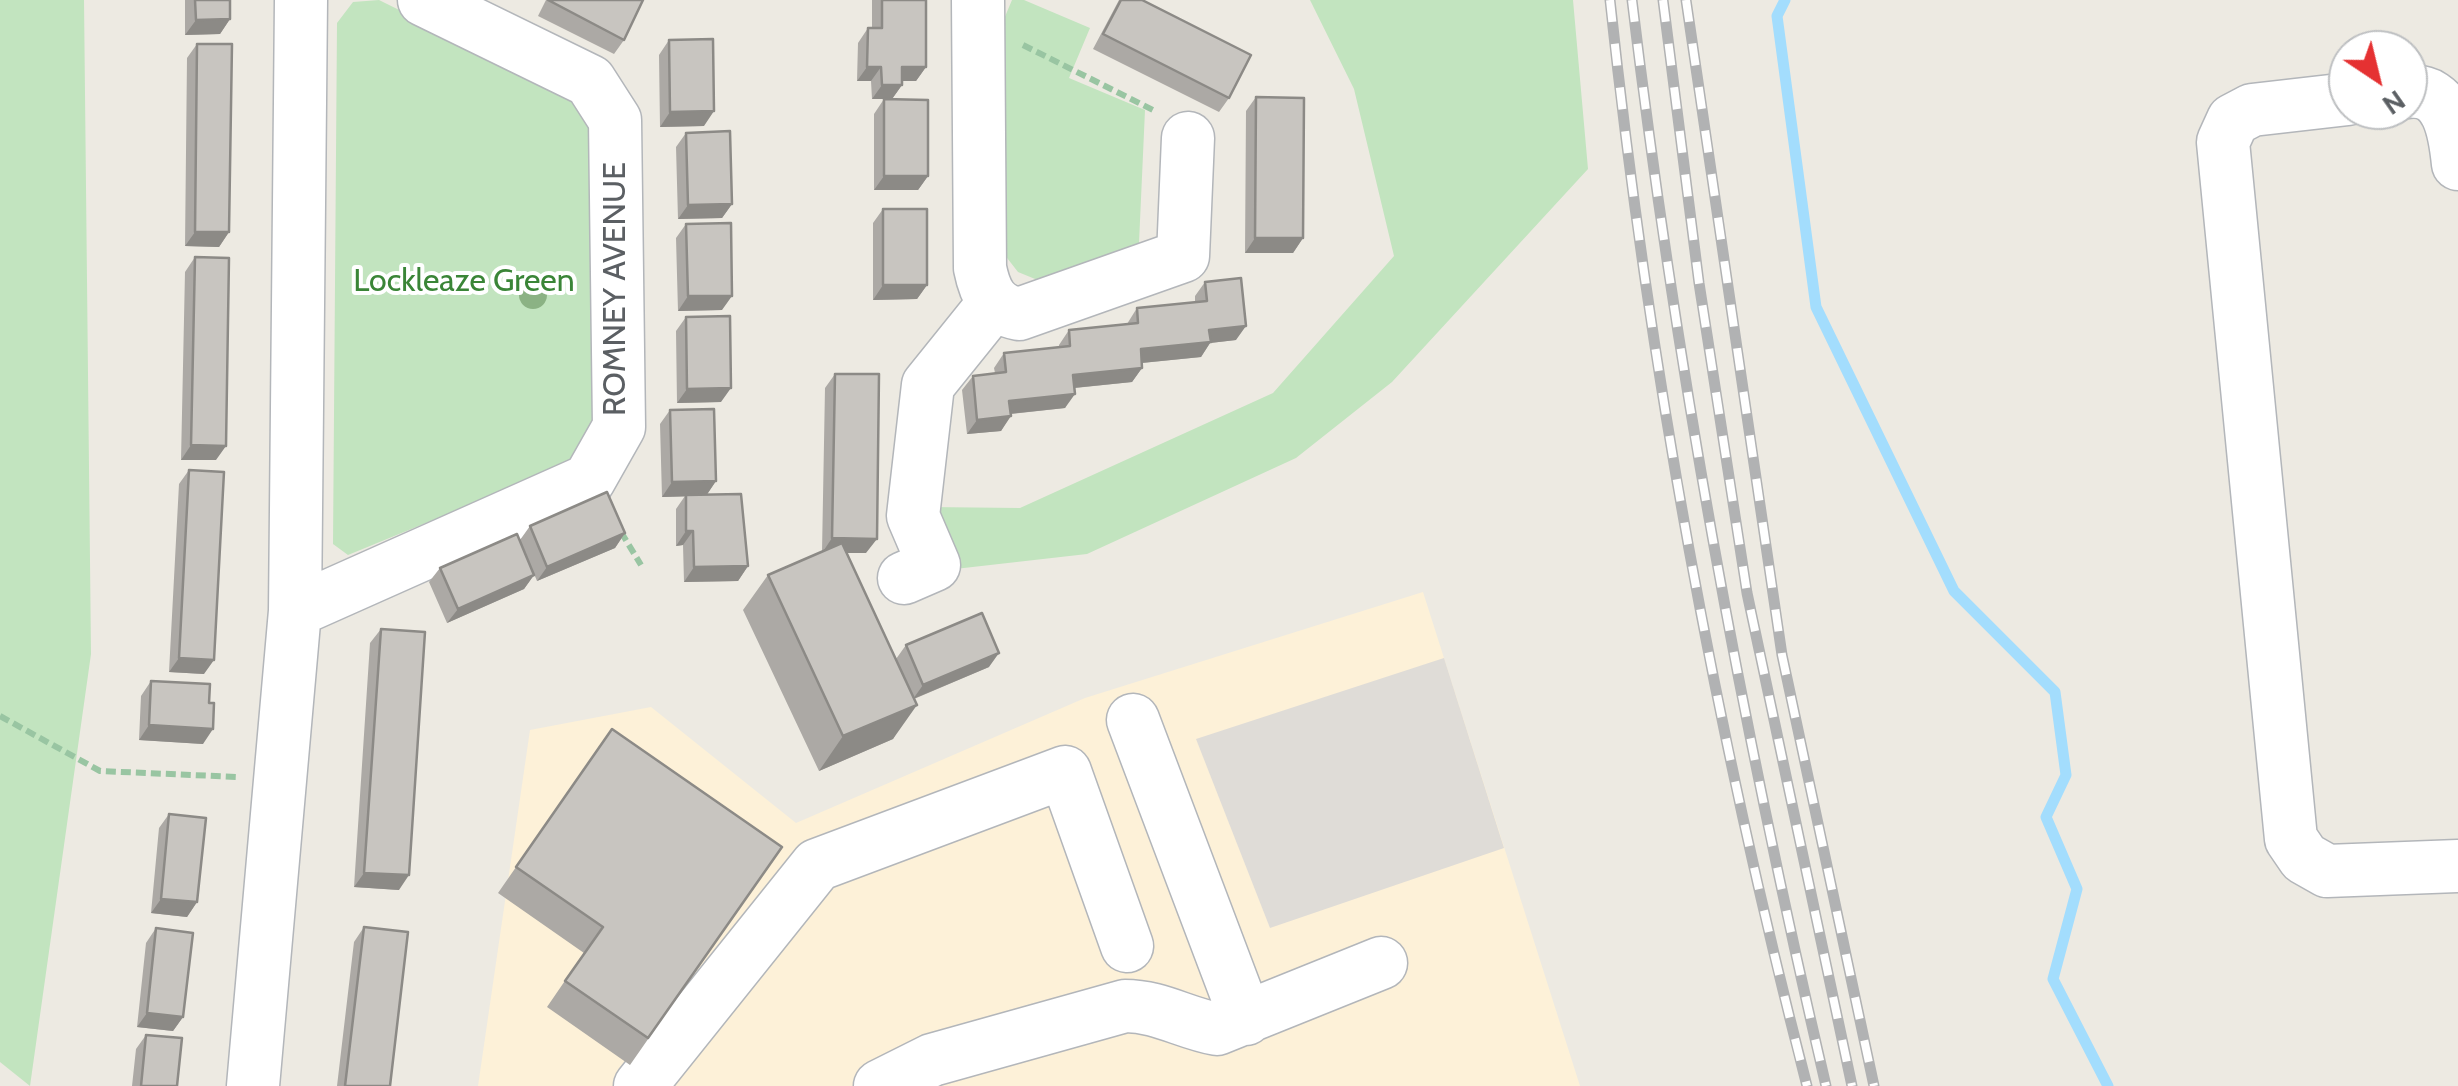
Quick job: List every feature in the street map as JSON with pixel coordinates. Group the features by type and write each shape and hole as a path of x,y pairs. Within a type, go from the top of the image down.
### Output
{"street":[{"path":"253,1086 295,611 301,0"},
{"name":"ROMNEY AVENUE","path":"424,0 590,81 615,120 619,428 588,480"},
{"path":"980,12 980,268 994,303 1019,314 1183,256 1180,128"},
{"path":"2428,95 2443,104 2454,128 2458,164"},
{"path":"2328,101 2252,110 2233,120 2223,142 2292,839 2304,858 2328,871 2458,866"},
{"path":"904,578 934,565 913,516 928,385 994,303"},
{"path":"295,611 588,480"},
{"path":"1134,720 1246,1019"},
{"path":"640,1086 817,865 1064,772 1127,946"},
{"path":"880,1086 932,1060 1125,1006 1151,1006 1189,1024 1217,1029 1381,962"}],"path":[{"path":"980,12 1180,128"},
{"path":"588,480 641,565"},
{"path":"0,716 100,771 279,778"}],"shaded area":[{"path":"1423,592 1580,1086 478,1086 530,730 651,707 796,823 1085,698"},
{"path":"1444,658 1504,848 1270,928 1196,739"}],"green space":[{"path":"0,0 84,0 91,654 30,1086 0,1062"},
{"name":"Lockleaze Green","path":"379,0 573,96 593,132 592,425 572,463 348,555 333,544 337,23 353,2"},
{"path":"1012,0 1024,0 1090,28 1069,78 1145,110 1139,243 1040,281 1018,272 1004,254 993,45"},
{"path":"1310,0 1573,0 1588,169 1392,382 1296,458 1087,554 955,569 928,507 1020,508 1273,393 1394,256 1354,89"}],"building":[{"path":"195,0 230,0 230,19 196,20"},
{"path":"548,0 643,0 624,40"},
{"path":"882,0 926,0 926,67 902,67 902,85 882,85 881,67 867,67 868,28 882,28"},
{"path":"1121,0 1142,0 1251,55 1229,98 1103,34"},
{"path":"713,39 714,111 670,112 669,40"},
{"path":"197,44 232,44 229,232 195,232"},
{"path":"1256,97 1304,98 1303,238 1255,238"},
{"path":"884,99 928,100 928,176 884,176"},
{"path":"730,131 732,204 688,205 686,133"},
{"path":"883,209 927,209 927,285 883,285"},
{"path":"731,223 732,296 688,296 686,224"},
{"path":"195,257 229,258 226,446 191,445"},
{"path":"1241,278 1246,326 1209,330 1211,342 1141,349 1142,368 1073,375 1075,394 1009,401 1011,416 977,420 973,376 1006,372 1004,353 1070,346 1069,330 1138,323 1137,308 1207,301 1205,282"},
{"path":"730,316 731,388 687,389 686,317"},
{"path":"835,374 879,374 877,539 832,538"},
{"path":"714,409 716,481 672,482 670,410"},
{"path":"189,470 224,472 214,660 179,658"},
{"path":"607,492 625,533 547,567 530,526"},
{"path":"741,494 748,566 694,567 693,531 686,531 686,495"},
{"path":"517,534 534,575 458,609 440,568"},
{"path":"842,543 917,705 843,736 768,575"},
{"path":"982,613 999,653 923,685 906,645"},
{"path":"381,629 425,632 409,875 364,873"},
{"path":"151,681 210,684 213,729 149,725"},
{"path":"612,729 782,847 648,1038 565,981 603,927 516,867"},
{"path":"169,814 206,818 197,902 161,899"},
{"path":"364,927 408,932 390,1086 345,1086"},
{"path":"156,928 193,933 183,1017 147,1013"},
{"path":"146,1035 182,1038 177,1086 141,1086"}],"waterway":[{"path":"1785,0 1777,16 1816,307 1954,591 2055,692 2066,775 2046,817 2077,889 2053,979 2108,1086"}],"railway":[{"path":"1610,0 1644,274 1689,547 1743,818 1807,1086"},
{"path":"1632,0 1669,274 1714,546 1766,817 1826,1086"},
{"path":"1663,0 1699,283 1747,593 1852,1086"},
{"path":"1686,0 1782,655 1874,1086"}]}
